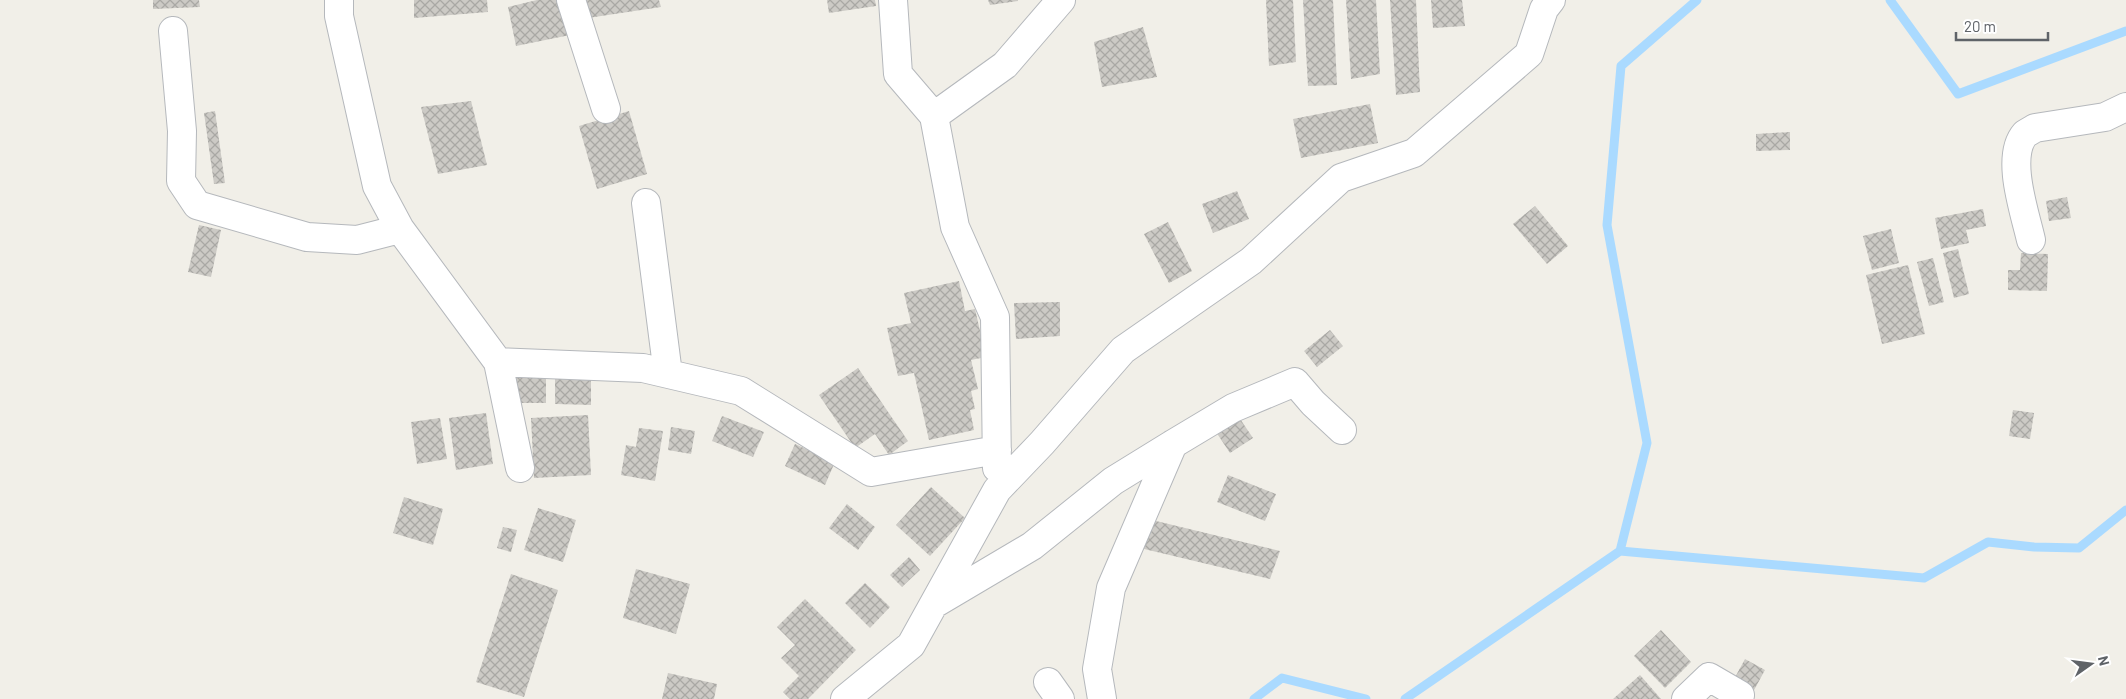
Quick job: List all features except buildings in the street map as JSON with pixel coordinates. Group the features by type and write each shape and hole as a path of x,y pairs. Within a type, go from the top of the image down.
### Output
{"street":[{"path":"339,0 339,16 377,186 400,229 498,362 520,468"},
{"path":"571,0 606,109"},
{"path":"893,0 898,74 934,116 955,227 995,317 997,490"},
{"path":"934,116 1005,65 1061,0"},
{"path":"845,699 911,645 997,490 1123,350 1251,261 1341,178 1414,153 1529,54 1544,9 1551,0"},
{"path":"173,31 182,131 181,181 197,205 307,237 357,240 400,229"},
{"path":"2031,240 2015,171 2020,145 2026,134 2035,128 2105,117 2126,107"},
{"path":"646,203 668,374"},
{"path":"498,362 643,368 741,391 871,472 997,450"},
{"path":"933,605 1032,546 1113,481 1233,408 1295,382 1313,403 1342,430"},
{"path":"1102,699 1098,669 1111,588 1173,444"},
{"path":"1686,699 1709,677 1740,695"}],"waterway":[{"path":"1620,551 1647,443 1607,225 1621,66 1697,0"},
{"path":"1890,0 1958,94 2126,31"},
{"path":"1405,699 1620,551 1924,578 1988,542 2034,547 2079,548 2126,510"},
{"path":"1254,699 1282,678 1366,699"}]}
